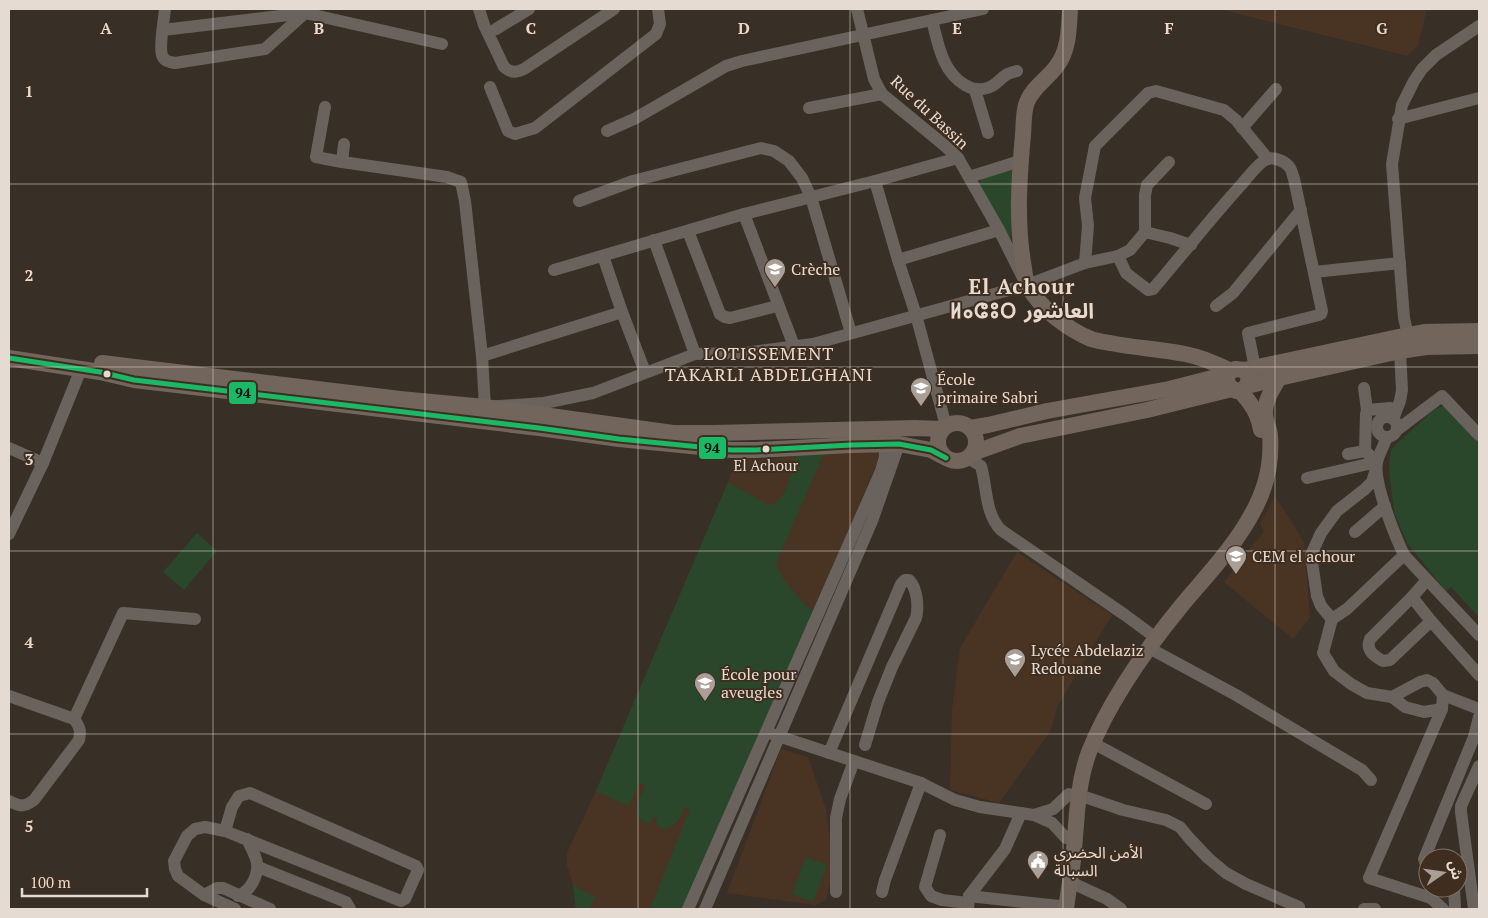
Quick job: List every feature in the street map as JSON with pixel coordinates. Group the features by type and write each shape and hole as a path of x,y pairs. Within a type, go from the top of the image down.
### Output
{"main road":[{"path":"1061,908 1066,838 1074,794 1082,778 1093,743 1148,640 1225,537 1252,496 1256,484 1262,440 1257,414 1240,378 1213,362 1185,354 1124,346 1093,339 1075,331 1055,317 1038,300 1027,285 1021,253 1020,232 1020,160 1025,112 1027,102 1034,89 1057,66 1062,58 1067,40 1070,9"},
{"path":"9,358 81,369 134,380 539,428 619,440 731,450 892,444 931,450 954,461 961,461 971,455 1020,436 1147,410 1240,378 1408,335 1433,332 1479,331"},
{"path":"9,352 400,399 485,407 673,433 714,433 944,428 956,423 970,428 1047,411 1169,389 1240,378 1279,378 1396,352 1433,346 1479,346"},
{"path":"1061,908 1070,882 1074,794 1073,771 1080,748 1095,717 1128,662 1173,616 1246,526 1264,490 1270,452 1270,434 1265,413 1269,397 1279,378"},
{"path":"944,428 938,441 938,446 946,458"},
{"path":"970,428 976,441 971,455"}],"street":[{"path":"165,9 161,47 162,55 168,61 175,63 265,48 305,11"},
{"path":"479,9 484,25 504,67 514,72 524,69 614,9"},
{"path":"496,30 529,9"},
{"path":"490,87 508,131 516,134 535,128 656,34 660,24 658,9"},
{"name":"Rue du Bassin","path":"857,9 874,79 882,94 958,158 999,230 1027,285"},
{"path":"606,131 634,119 726,66 980,9"},
{"path":"163,30 305,11 442,44"},
{"path":"932,20 944,60 949,71 958,80 975,90 990,88 1007,75 1017,71"},
{"path":"1408,335 1404,318 1392,164 1398,119 1407,92 1422,70 1436,55 1479,26"},
{"path":"1242,128 1276,89"},
{"path":"975,90 988,133"},
{"path":"1084,263 1088,226 1085,198 1095,146 1148,93 1156,91 1224,110 1268,159 1282,161 1290,168 1301,210 1321,314 1248,333 1240,378"},
{"path":"809,108 882,94"},
{"path":"1398,119 1479,98"},
{"path":"325,106 316,157 447,176 461,182 465,201 482,356 485,407 544,403 593,393 695,354 744,353 814,344 1027,285 1084,263 1118,256 1130,250 1145,232 1145,195 1147,185 1169,162"},
{"path":"342,162 344,144"},
{"path":"579,201 633,182 761,148 774,151 789,161 802,178 811,197 852,333"},
{"path":"554,270 744,214 958,158"},
{"path":"1118,256 1126,272 1148,290 1153,289 1191,245 1215,213 1258,166 1268,159"},
{"path":"969,178 1020,160"},
{"path":"875,181 916,315 944,428"},
{"path":"1216,306 1233,293 1301,210"},
{"path":"744,214 794,346"},
{"path":"898,260 999,230"},
{"path":"688,231 720,314 730,318 778,306"},
{"path":"1145,232 1191,245"},
{"path":"654,240 695,354"},
{"path":"603,256 645,372"},
{"path":"1314,272 1400,263"},
{"path":"482,356 622,312"},
{"path":"1332,619 1321,606 1317,596 1311,555 1321,534 1337,511 1372,482 1391,422 1396,352"},
{"path":"9,534 43,463 81,369"},
{"path":"1364,388 1367,410 1365,450 1377,465 1381,495 1396,539 1404,555 1479,635"},
{"path":"1391,422 1442,396 1479,435"},
{"path":"1367,410 1391,422"},
{"path":"688,909 892,444"},
{"path":"705,909 872,521 892,444"},
{"path":"9,448 43,463"},
{"path":"1348,454 1365,450"},
{"path":"971,455 981,466 988,504 994,522 1001,530 1125,615 1148,640 1362,770 1371,780"},
{"path":"1307,478 1377,465"},
{"path":"1355,532 1385,506"},
{"path":"1404,555 1347,609 1332,619 1323,654 1334,671 1367,693 1392,697 1405,707 1424,712 1442,709"},
{"path":"829,753 901,584 909,580 915,588 918,612 892,667 878,702 865,744"},
{"path":"1428,580 1370,639 1368,644 1370,653 1382,661 1390,660 1431,621"},
{"path":"1412,597 1479,675"},
{"path":"74,719 123,613 195,619"},
{"path":"1392,697 1426,680 1433,683 1444,695 1479,708"},
{"path":"1444,695 1442,709 1369,878 1431,898 1452,909"},
{"path":"9,696 74,719 81,733 78,740 34,800 27,805 20,806 9,801"},
{"path":"1429,848 1474,737 1479,716"},
{"path":"765,731 921,783 955,800 980,807 1027,814 1052,824 1066,838"},
{"path":"1093,743 1206,804"},
{"path":"836,892 836,818 840,799 854,761"},
{"path":"1474,909 1461,806 1479,766"},
{"path":"882,892 921,783"},
{"path":"225,831 232,807 239,796 250,793 416,866 418,870 405,899 401,901 225,831 205,827 195,830 187,836 174,861 178,876 204,895 235,909"},
{"path":"968,902 1027,814 1053,809 1074,794 1123,810 1166,820 1180,827 1208,858 1226,873 1246,884 1299,907"},
{"path":"940,835 925,887 931,896 942,900 1061,908"},
{"path":"238,896 248,891 258,867 247,839"},
{"path":"258,867 346,902 350,909"},
{"path":"1070,882 1107,899 1121,909"},
{"path":"204,895 216,888 223,888 270,909"},
{"path":"1364,909 1375,909"}],"shaded area":[{"path":"1219,9 1427,9 1418,45 1408,56"},
{"name":"École pour aveugles","path":"877,452 880,457 684,909 576,909 573,885 567,865 567,853 596,791 737,458 769,460 796,455"},
{"path":"1275,496 1304,542 1310,617 1293,639 1224,582 1264,531 1260,524"},
{"name":"Lycée Abdelaziz Redouane","path":"1017,552 1112,615 1057,707 1051,730 999,803 950,790 952,709 960,648"},
{"path":"781,749 808,757 826,809 833,868 826,900 815,905 727,893"}],"green space":[{"path":"1013,170 1011,241 979,184 982,178"},
{"path":"1443,406 1479,441 1479,617 1451,587 1446,591 1407,543 1394,512 1389,471 1392,448 1435,409"},
{"name":"École pour aveugles","path":"824,453 776,563 787,584 815,614 684,909 650,909 690,809 684,807 677,822 662,829 656,824 657,817 655,816 652,821 647,823 642,820 637,812 645,785 639,783 629,806 596,791 728,482 768,505 775,503 780,499 788,485 796,455"},
{"path":"197,533 217,551 184,590 163,572"},
{"path":"806,857 827,865 813,902 792,894"},
{"path":"573,885 595,897 589,909 576,909"}],"transit line":[{"name":"94","path":"9,358 100,372 134,380 619,439 731,450 899,444 931,450 946,458"}],"place":[{"name":"Crèche","path":"775,288"},
{"name":"École primaire Sabri","path":"921,407"},
{"name":"El Achour","path":"766,449"},
{"name":"CEM el achour","path":"1236,575"},
{"name":"Lycée Abdelaziz Redouane","path":"1015,678"},
{"name":"École pour aveugles","path":"705,702"},
{"name":"الأمن الحضري السبالة","path":"1038,880"}],"district":[{"name":"El Achour ⵍⴰⵛⵓⵔ العاشور","path":"1022,298"},
{"name":"LOTISSEMENT TAKARLI ABDELGHANI","path":"769,363"}]}
